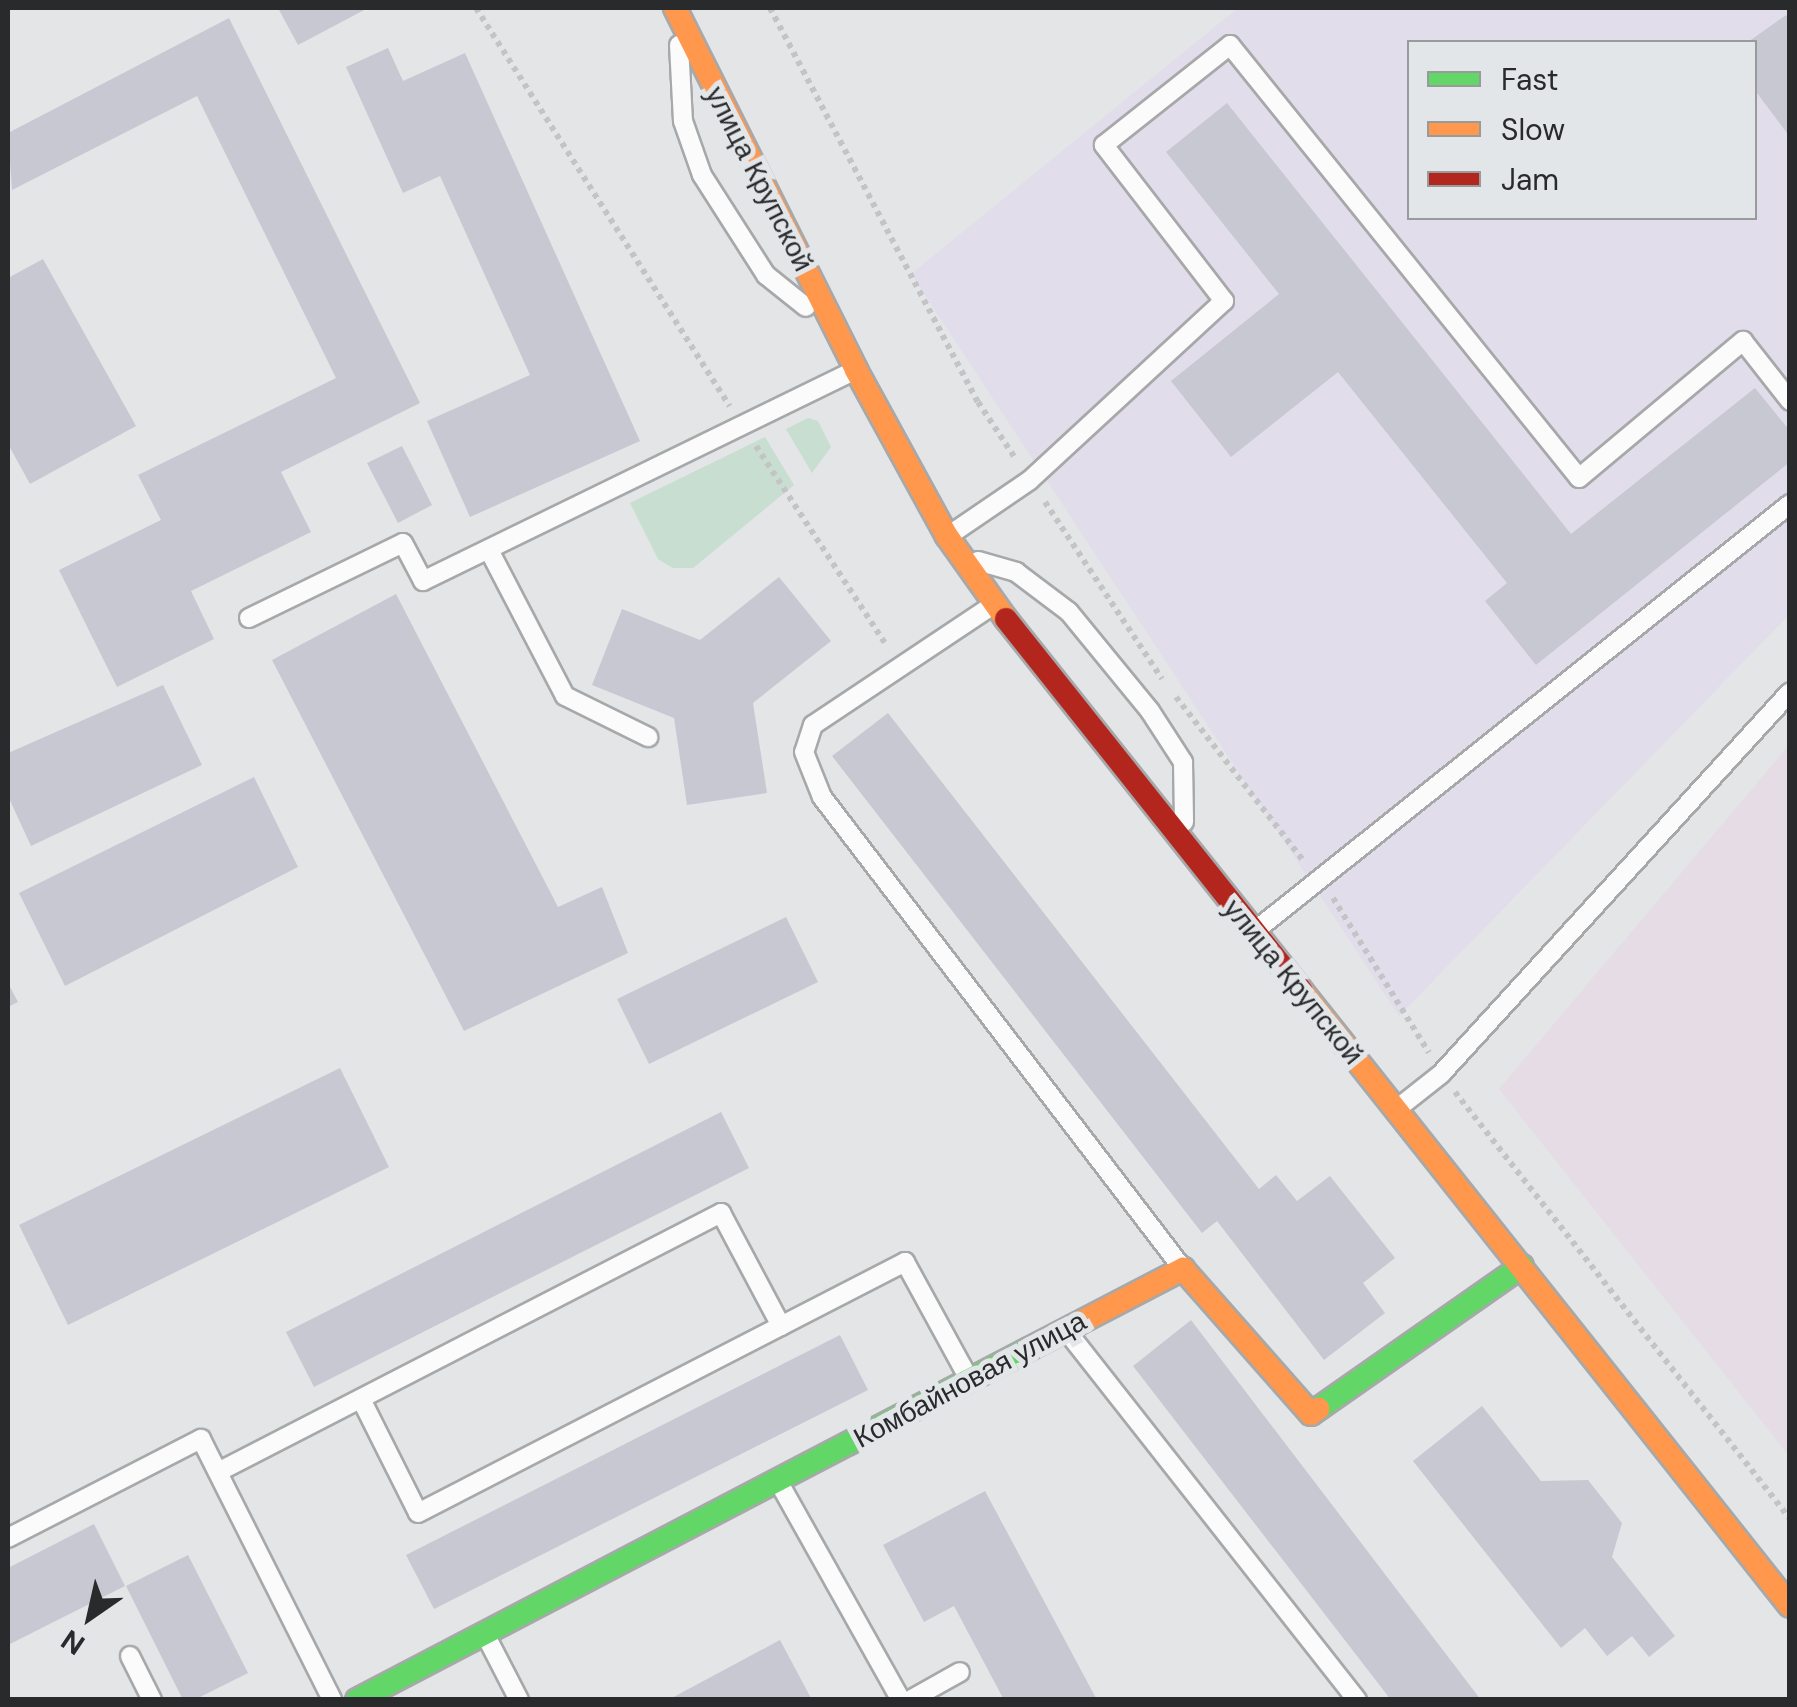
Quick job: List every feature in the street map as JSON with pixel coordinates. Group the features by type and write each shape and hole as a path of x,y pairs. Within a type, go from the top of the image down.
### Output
{"street":[{"name":"улица Крупской","path":"679,16 856,370 948,536 994,604 1790,1606"},
{"path":"1183,1269 1311,1414 1522,1266"},
{"name":"Комбайновая улица","path":"357,1700 1183,1269"}],"lane":[{"name":"улица Крупской","path":"679,16 675,63 682,120 702,176 766,275 836,332"},
{"path":"948,536 1030,480 1224,301 1104,146 1230,45 1578,478 1743,341 1790,401"},
{"path":"249,618 402,542 424,581 856,370"},
{"path":"1252,933 1790,504"},
{"path":"490,552 565,696 648,737"},
{"path":"962,557 1016,572 1069,612 1150,711 1183,762 1184,847"},
{"path":"994,604 813,726 804,752 822,797 1183,1269"},
{"path":"1398,1108 1442,1074 1790,692"},
{"path":"218,1472 722,1212 781,1326"},
{"path":"361,1399 418,1513 905,1262 970,1380"},
{"path":"1066,1330 1356,1700"},
{"path":"8,1538 202,1439 332,1700"},
{"path":"778,1481 902,1700"},
{"path":"485,1634 519,1700"},
{"path":"130,1656 152,1700"},
{"path":"910,1700 960,1672"}],"path":[{"path":"476,8 901,667"},
{"path":"770,8 978,402 1162,680 1319,880 1442,1074 1790,1519"}],"shaded area":[{"path":"1238,8 1789,8 1789,615 1399,1016 911,274"},
{"path":"1789,745 1789,1456 1499,1089"}],"green space":[{"path":"808,418 818,421 831,447 812,473 786,429"},
{"path":"765,437 794,485 693,568 673,568 658,559 630,503"}],"building":[{"path":"278,8 368,8 298,45"},
{"path":"1786,15 1790,19 1790,137 1757,93 1757,40 1751,40"},
{"path":"229,18 420,403 281,472 311,532 191,591 214,639 117,687 59,570 161,520 138,475 336,378 197,96 12,190 8,133"},
{"path":"388,48 403,81 465,53 640,441 470,517 427,421 530,375 440,176 403,193 346,67"},
{"path":"1227,103 1571,534 1755,388 1790,431 1790,462 1536,665 1485,601 1507,583 1338,372 1231,457 1171,381 1279,294 1166,152"},
{"path":"43,259 136,426 30,484 8,444 8,278"},
{"path":"402,446 432,505 398,523 367,463"},
{"path":"779,577 831,641 753,703 767,793 687,805 674,718 592,685 622,609 700,640"},
{"path":"396,594 558,907 602,887 628,953 464,1031 272,660"},
{"path":"163,685 202,765 31,846 8,796 8,753"},
{"path":"888,713 1259,1189 1276,1175 1297,1201 1330,1176 1395,1258 1363,1283 1385,1313 1324,1360 1217,1221 1202,1233 832,756"},
{"path":"254,777 298,867 65,986 19,893"},
{"path":"786,917 818,982 649,1064 617,999"},
{"path":"8,983 18,1002 8,1007"},
{"path":"340,1068 389,1167 68,1325 19,1225"},
{"path":"721,1112 749,1168 314,1387 286,1332"},
{"path":"1191,1320 1481,1700 1391,1700 1133,1366"},
{"path":"840,1335 868,1390 434,1609 406,1555"},
{"path":"1482,1406 1541,1481 1588,1480 1622,1523 1612,1557 1675,1636 1649,1657 1632,1636 1607,1656 1585,1628 1561,1648 1413,1461"},
{"path":"985,1491 1097,1700 1004,1700 954,1606 924,1622 883,1545"},
{"path":"94,1524 125,1586 8,1645 8,1568"},
{"path":"188,1555 248,1673 194,1700 183,1700 126,1586"},
{"path":"780,1640 812,1700 668,1700"}],"traffic: fast":[{"path":"1318,1409 1522,1266"},
{"path":"357,1700 1029,1349"}],"traffic: slow":[{"path":"675,8 856,370 947,536 1006,619"},
{"path":"1301,990 1790,1606"},
{"path":"1029,1349 1183,1269 1311,1414 1318,1409"}],"traffic: jam":[{"path":"1006,619 1301,990"}]}
